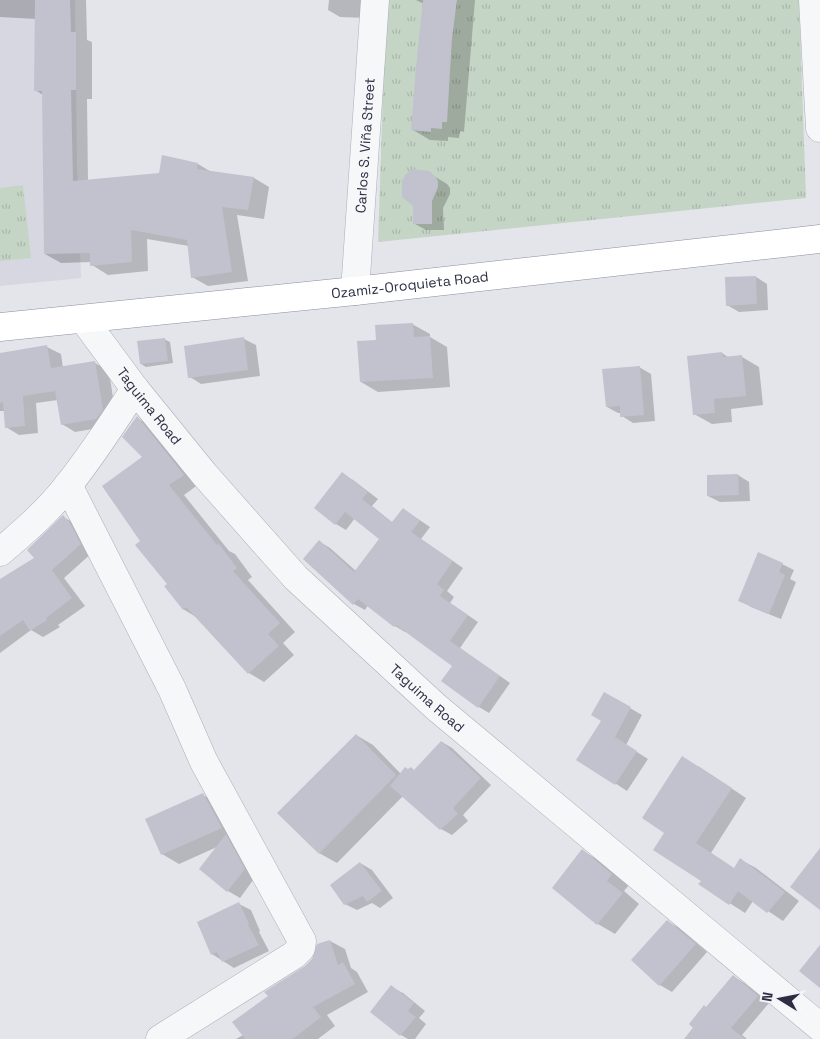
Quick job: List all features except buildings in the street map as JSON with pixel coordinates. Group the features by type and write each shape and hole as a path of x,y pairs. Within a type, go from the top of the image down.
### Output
{"highway":[{"name":"Ozamiz-Oroquieta Road","path":"0,328 355,291 820,239"}],"street":[{"name":"Carlos S. Viña Street","path":"355,291 374,0"},
{"path":"813,0 820,128"},
{"name":"Taguima Road","path":"84,320 135,389 204,474 296,578 436,707 820,1027"},
{"path":"0,552 34,523 68,485 135,389"},
{"path":"68,485 172,689 204,762 302,940 301,948 297,953 160,1039"}],"shaded area":[{"path":"0,0 75,0 77,165 81,278 0,286"}],"green space":[{"path":"386,0 799,0 806,198 378,242"},
{"path":"23,185 31,258 0,261 0,188"}]}
